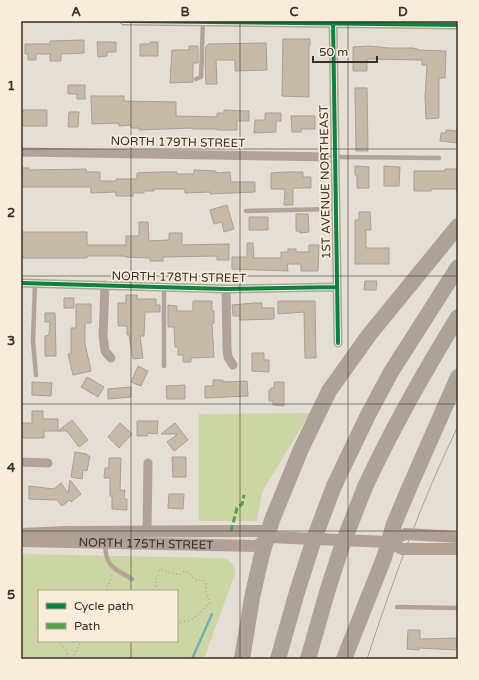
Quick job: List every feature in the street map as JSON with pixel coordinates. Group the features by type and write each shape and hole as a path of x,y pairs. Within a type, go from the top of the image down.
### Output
{"highway":[{"path":"242,659 252,598 267,537 291,471 329,391 369,335 458,226"},
{"path":"278,659 314,539 334,486 368,415 391,372 458,267"},
{"path":"308,659 343,543 365,488 412,394 458,317"},
{"path":"344,659 384,558 394,524 458,377"}],"main road":[{"name":"NORTH 175TH STREET","path":"21,534 59,532 261,531 267,537 389,542"},
{"path":"389,542 405,534 458,537"},
{"name":"NORTH 175TH STREET","path":"21,541 105,544 258,546 267,537"},
{"path":"389,542 402,549 458,550"}],"street":[{"path":"124,21 333,22 458,25"},
{"name":"1ST AVENUE NORTHEAST","path":"333,22 338,343"},
{"name":"NORTH 179TH STREET","path":"21,152 335,157"},
{"name":"NORTH 178TH STREET","path":"21,283 226,289 337,287"},
{"path":"105,285 103,336 106,351 111,358"},
{"path":"226,289 227,349 228,357 233,365"},
{"path":"21,462 48,462"},
{"path":"147,531 148,463"}],"lane":[{"path":"196,79 201,77 203,22"},
{"path":"335,157 439,158"},
{"path":"246,211 335,210"},
{"path":"35,283 33,341 36,375"},
{"path":"164,287 164,366"},
{"path":"105,544 106,558 110,565 132,579"},
{"path":"397,607 458,608"}],"path":[{"path":"105,590 115,569"},
{"path":"155,590 156,580 160,569 179,575 185,571 190,573 193,578 198,581 203,580 206,583 206,591 210,603 193,620 178,624"},
{"path":"58,642 68,654 69,659"},
{"path":"72,659 80,642"}],"green space":[{"path":"310,413 262,492 257,521 199,521 199,414"},
{"path":"21,554 222,558 228,560 234,568 235,574 204,659 21,659"}],"building":[{"path":"283,39 310,39 309,97 282,96"},
{"path":"84,40 84,53 61,54 61,61 50,61 50,54 36,54 36,60 28,60 28,54 25,54 25,44 50,44 50,41"},
{"path":"97,42 116,42 116,52 107,52 107,56 98,57"},
{"path":"150,42 158,42 158,56 140,56 140,44 150,44"},
{"path":"266,43 267,70 235,71 235,60 216,60 217,84 206,84 205,63 206,46 208,46 208,44"},
{"path":"189,46 198,46 198,63 193,63 193,82 170,83 172,50 189,50"},
{"path":"369,46 446,51 445,78 439,78 439,118 426,119 425,96 427,65 422,65 422,60 367,59 367,71 353,71 353,47"},
{"path":"68,85 85,85 85,99 77,99 77,94 68,94"},
{"path":"355,88 367,88 368,151 356,151"},
{"path":"91,96 124,96 124,101 176,102 176,116 217,117 217,113 224,113 224,110 249,111 249,121 237,121 237,130 192,128 139,130 139,128 131,128 131,125 119,126 119,123 92,124"},
{"path":"21,110 47,110 47,126 21,126"},
{"path":"69,112 79,112 78,127 68,127"},
{"path":"265,113 281,113 281,121 276,121 276,132 254,133 255,120 265,120"},
{"path":"291,116 315,116 315,129 301,129 301,132 292,132"},
{"path":"446,130 458,131 458,143 440,141 441,133 446,133"},
{"path":"355,166 369,167 369,188 357,188"},
{"path":"384,166 400,167 399,186 384,186"},
{"path":"21,168 29,168 29,170 86,169 87,172 100,172 100,181 137,179 137,173 177,172 177,174 194,174 194,170 216,171 216,173 230,172 231,182 255,182 255,192 210,194 210,192 185,193 185,189 154,189 154,191 144,191 144,193 133,193 133,196 116,196 116,192 91,193 91,187 21,187"},
{"path":"445,169 458,169 458,189 414,191 414,171 445,171"},
{"path":"303,172 303,177 311,177 311,188 293,188 293,205 284,205 285,189 271,189 271,173"},
{"path":"227,205 234,229 224,232 222,222 214,224 210,210"},
{"path":"359,212 370,212 371,230 366,230 366,248 389,248 389,264 355,264 355,220 359,220"},
{"path":"296,214 308,214 309,232 300,233 300,231 296,231"},
{"path":"249,217 268,217 268,230 249,230"},
{"path":"139,222 148,222 149,241 169,240 169,233 182,233 182,245 229,244 229,260 217,260 217,256 163,257 163,261 150,261 150,258 125,256 87,256 87,258 21,258 21,232 87,232 87,245 126,245 126,236 139,236"},
{"path":"247,243 253,243 254,258 281,258 281,252 288,252 288,249 296,249 296,252 309,252 309,245 319,245 318,271 301,271 301,264 287,264 288,271 232,269 232,257 247,257"},
{"path":"365,281 377,281 376,290 364,290"},
{"path":"126,295 137,295 137,299 156,299 156,305 160,305 160,312 145,312 144,336 140,336 143,358 133,359 129,335 127,335 127,326 118,326 118,303 126,303"},
{"path":"64,298 74,298 74,308 64,308"},
{"path":"193,301 212,301 212,311 214,311 214,323 212,323 214,357 191,358 191,362 183,362 183,355 178,355 178,347 175,347 174,327 168,327 168,305 177,306 177,311 193,311"},
{"path":"278,301 315,301 316,358 305,358 304,312 278,314"},
{"path":"262,303 262,308 274,308 274,319 240,320 240,316 233,316 232,305"},
{"path":"76,304 91,304 91,323 85,323 85,344 91,371 73,375 68,354 71,354 71,328 76,328"},
{"path":"45,313 55,313 56,356 45,356 45,336 49,335 50,322 45,322"},
{"path":"252,353 264,353 264,360 269,360 269,372 252,371"},
{"path":"138,366 148,371 141,386 131,382"},
{"path":"87,377 104,387 98,397 81,387"},
{"path":"213,380 223,380 223,382 247,381 248,396 205,398 205,386 213,386"},
{"path":"32,382 52,383 51,396 32,395"},
{"path":"274,382 284,382 284,406 273,405 273,401 269,401 269,390 274,388"},
{"path":"185,385 185,399 167,399 166,386"},
{"path":"131,387 131,397 108,399 108,389"},
{"path":"32,411 43,411 43,419 58,419 58,431 44,431 44,438 21,438 21,423 32,423"},
{"path":"72,420 88,440 79,447 67,431 58,431"},
{"path":"137,421 158,421 157,434 148,433 147,436 137,436"},
{"path":"120,423 132,434 119,448 108,437"},
{"path":"175,423 188,440 174,451 167,442 178,434 161,434"},
{"path":"75,452 90,456 87,471 83,470 82,479 71,477"},
{"path":"172,457 186,457 186,477 173,477"},
{"path":"109,458 121,458 120,490 125,490 124,499 127,499 127,510 112,509 110,478 104,478 105,468 109,468"},
{"path":"70,480 81,494 71,502 70,500 62,506 57,500 29,499 29,486 54,489 61,483 68,493"},
{"path":"169,494 184,494 183,509 168,508"},
{"path":"408,630 420,630 420,639 458,638 458,650 419,648 419,650 407,649"}],"waterway":[{"path":"192,659 212,614"}],"tram line":[{"path":"367,659 409,541 432,483 458,426"}],"marked path":[{"path":"231,531 237,508 242,504 244,495"}],"cycle path":[{"path":"124,21 458,25"},
{"path":"333,21 338,343"},
{"path":"21,283 226,289 337,287"}]}
